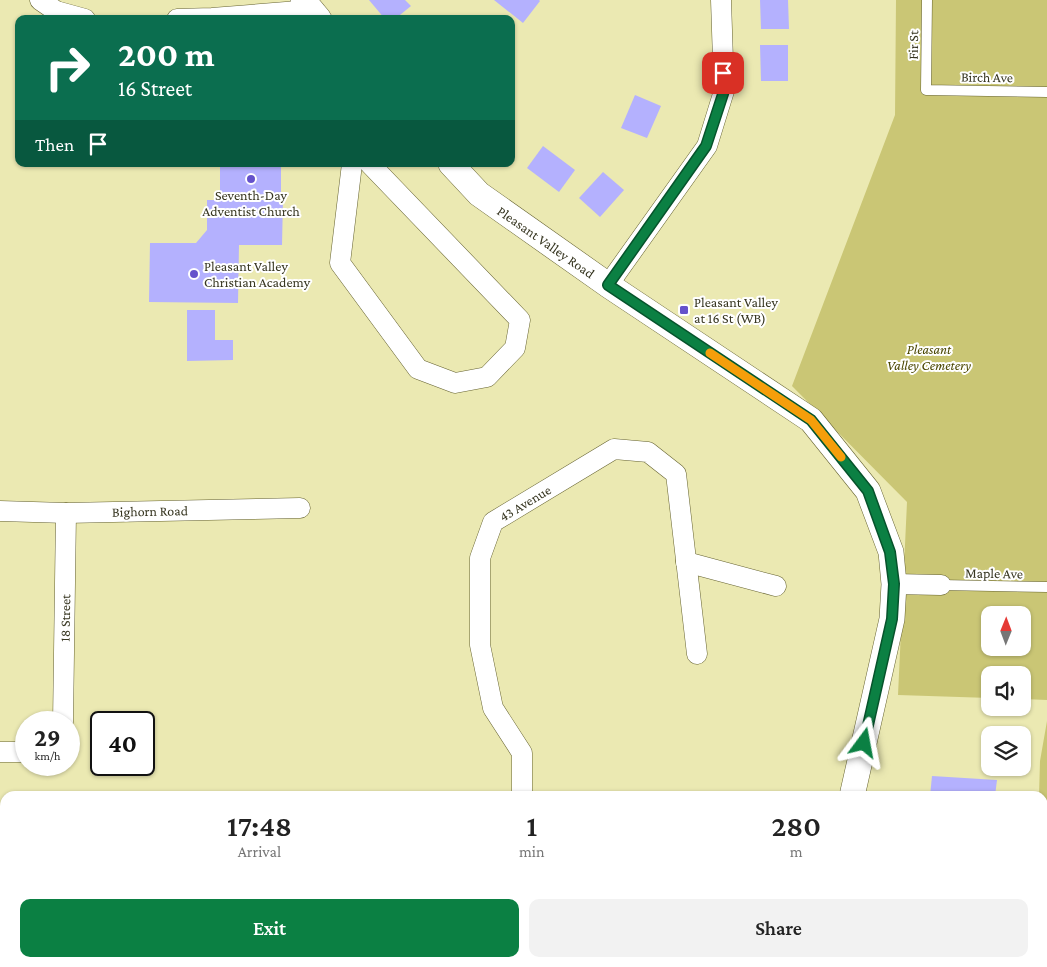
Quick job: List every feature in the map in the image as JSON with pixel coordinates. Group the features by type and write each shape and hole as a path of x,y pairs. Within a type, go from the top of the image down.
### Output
{"street":[{"path":"40,0 56,11 71,15"},
{"path":"608,285 706,146 724,91 721,0"},
{"path":"249,15 311,10"},
{"path":"352,167 340,263 418,369 455,382 487,376 515,348 520,320 373,167"},
{"name":"Pleasant Valley Road","path":"454,167 478,194 608,285 811,420 868,491 890,552 894,584 892,619 853,791"},
{"name":"43 Avenue","path":"522,791 522,753 494,708 480,645 480,558 493,522 614,449 648,452 676,474 697,654"},
{"name":"Bighorn Road","path":"0,511 66,513 300,508"},
{"name":"18 Street","path":"63,711 66,513"},
{"path":"686,562 776,586"},
{"path":"894,584 941,586"},
{"path":"0,752 15,752"}],"lane":[{"name":"Fir St","path":"926,90 927,0"},
{"name":"Birch Ave","path":"926,90 1047,92"},
{"name":"Maple Ave","path":"941,586 1047,588"}],"green space":[{"name":"Pleasant Valley Cemetery","path":"896,0 1047,0 1047,700 1031,699 1031,666 981,666 981,698 898,695 907,502 792,386 895,115"},
{"path":"1047,721 1047,791 1039,791 1040,761"}],"building":[{"path":"369,0 405,0 411,6 400,15 382,15"},
{"path":"494,0 540,1 523,23"},
{"path":"760,0 788,0 789,29 761,29"},
{"path":"760,45 788,45 788,81 761,81"},
{"path":"635,95 661,106 647,138 621,128"},
{"path":"543,146 575,170 559,192 527,168"},
{"name":"Seventh-Day Adventist Church","path":"220,167 281,167 281,195 220,194"},
{"path":"603,172 624,190 600,217 579,198"},
{"name":"Pleasant Valley Christian Academy","path":"207,200 283,200 282,245 239,245 238,303 149,302 150,243 196,243 207,230"},
{"path":"187,310 215,310 215,340 233,340 233,360 187,361"},
{"path":"932,776 997,780 996,791 930,791"}],"slow traffic":[{"path":"710,353 811,420 841,457"}],"place":[{"name":"Seventh-Day Adventist Church","path":"251,179"},
{"name":"Pleasant Valley Christian Academy","path":"194,274"},
{"name":"Pleasant Valley at 16 St (WB)","path":"684,310"}],"route":[{"path":"723,73 724,91 706,146 608,285 811,420 868,491 890,552 894,584 892,619 864,743"}]}
